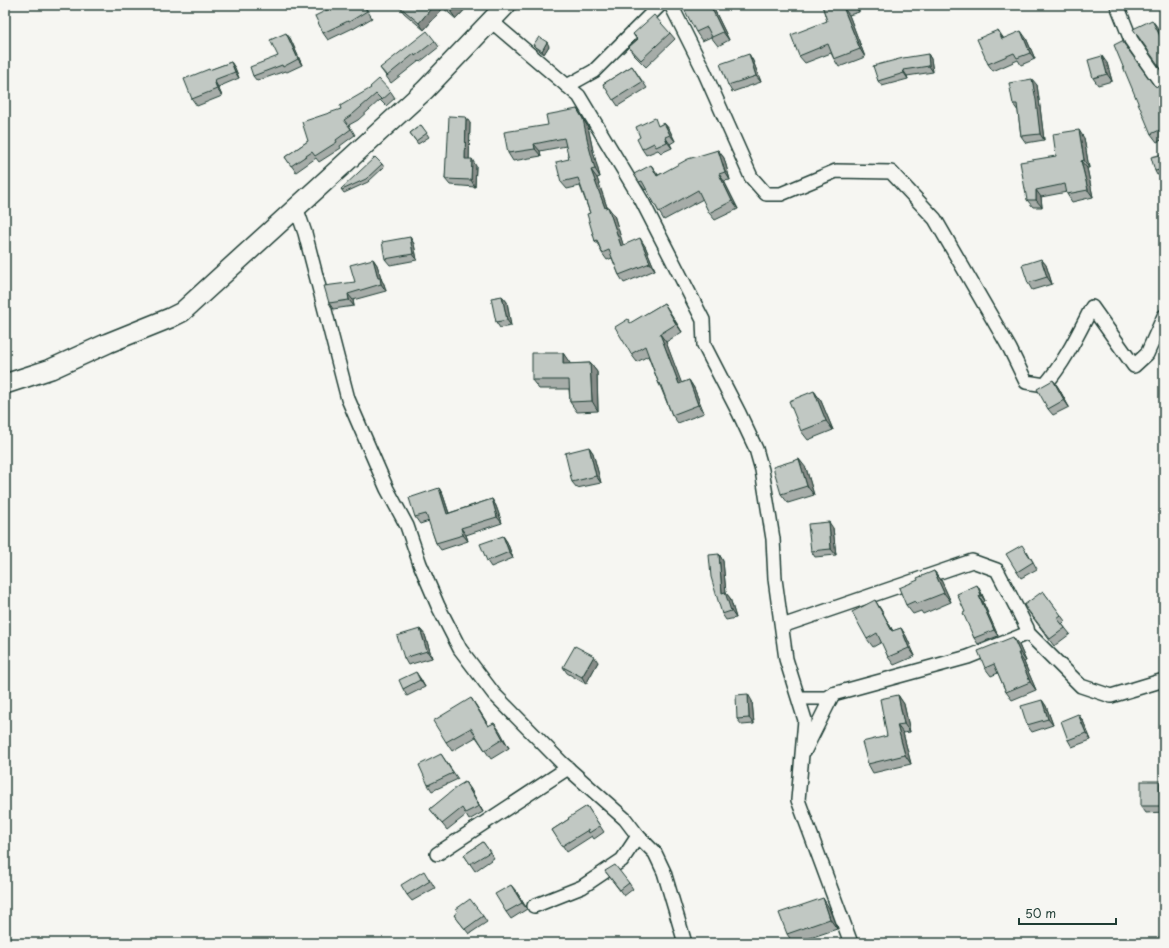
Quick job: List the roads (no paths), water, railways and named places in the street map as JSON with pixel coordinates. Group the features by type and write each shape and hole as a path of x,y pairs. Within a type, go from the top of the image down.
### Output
{"street":[{"path":"5,384 51,369 182,312 425,90 506,5"},
{"path":"567,86 594,71 660,5"},
{"path":"671,5 703,69 751,177 766,194 781,194 836,171 891,172 935,219 1010,349 1026,382 1045,385 1049,381 1068,353 1092,306 1134,366 1147,354 1164,316"},
{"path":"1117,5 1131,40 1164,87"},
{"path":"491,21 579,96 642,201 703,320 704,345 756,449 762,470 773,539 776,578 786,659 805,720 798,800 851,943"},
{"path":"296,207 305,233 348,400 387,489 407,526 420,564 438,606 460,649 494,694 568,768 625,819 638,836 655,853 664,872 685,943"},
{"path":"782,626 972,561 997,570 1027,628 1028,633 1082,686 1111,696 1164,680"},
{"path":"799,698 826,698 833,694 968,657 1028,633"},
{"path":"802,757 833,694"},
{"path":"437,854 568,768"},
{"path":"534,906 582,886 622,860 638,836"}]}
